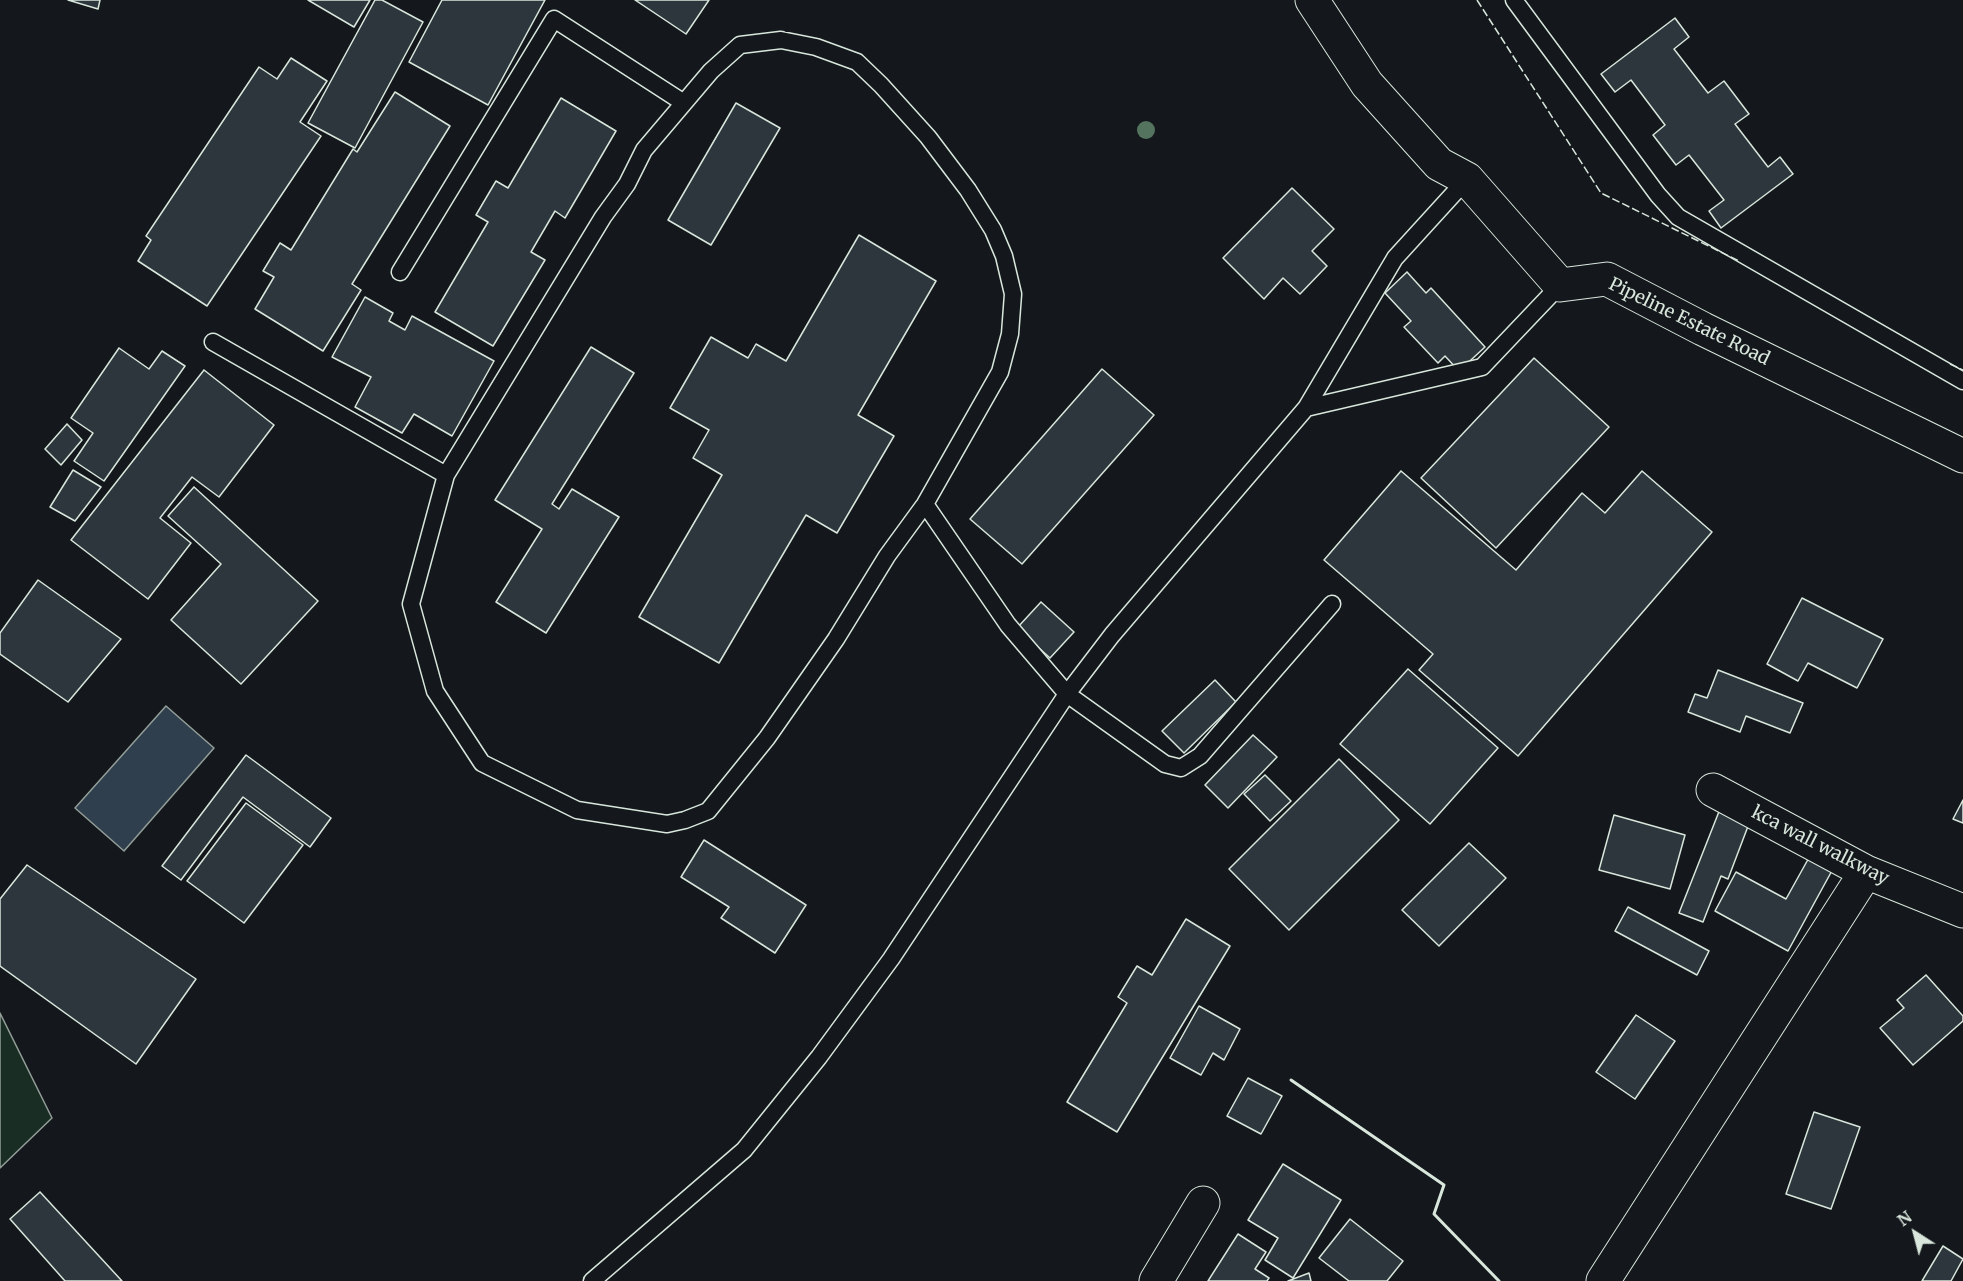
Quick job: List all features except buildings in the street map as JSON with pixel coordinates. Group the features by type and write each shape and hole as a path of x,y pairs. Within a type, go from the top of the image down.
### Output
{"street":[{"path":"1312,0 1367,84 1439,164 1467,178 1560,285"},
{"name":"Pipeline Estate Road","path":"1560,285 1607,279 1703,329 1963,456"},
{"name":"kca wall walkway","path":"1713,790 1866,872 1963,912"},
{"path":"1604,1281 1866,872"},
{"path":"1156,1281 1203,1203"}],"lane":[{"path":"1514,0 1658,195 1678,217 1963,381"},
{"path":"400,272 554,19 684,103"},
{"path":"781,40 816,46 857,62 882,85 928,136 968,190 993,230 1004,256 1013,294 1010,334 1000,372 925,504 887,556 836,639 767,738 708,811 667,824 577,810 482,763 435,691 411,604 446,475 603,217 627,184 644,150 711,71 740,45 781,40"},
{"path":"592,1281 744,1150 819,1057 891,959 1067,694 1112,635 1305,408 1395,258 1467,178"},
{"path":"1305,408 1482,367 1560,285"},
{"path":"213,342 446,475"},
{"path":"925,504 1008,625 1067,694 1165,764 1181,768 1200,756 1332,604"}],"green space":[{"path":"0,1013 52,1118 0,1168"}],"water":[{"path":"166,706 214,748 124,851 75,808"}],"fence":[{"path":"1477,0 1601,193 1739,261"},
{"path":"1950,364 1963,370"}],"wall":[{"path":"1291,1080 1444,1185 1434,1214 1499,1281"}]}
